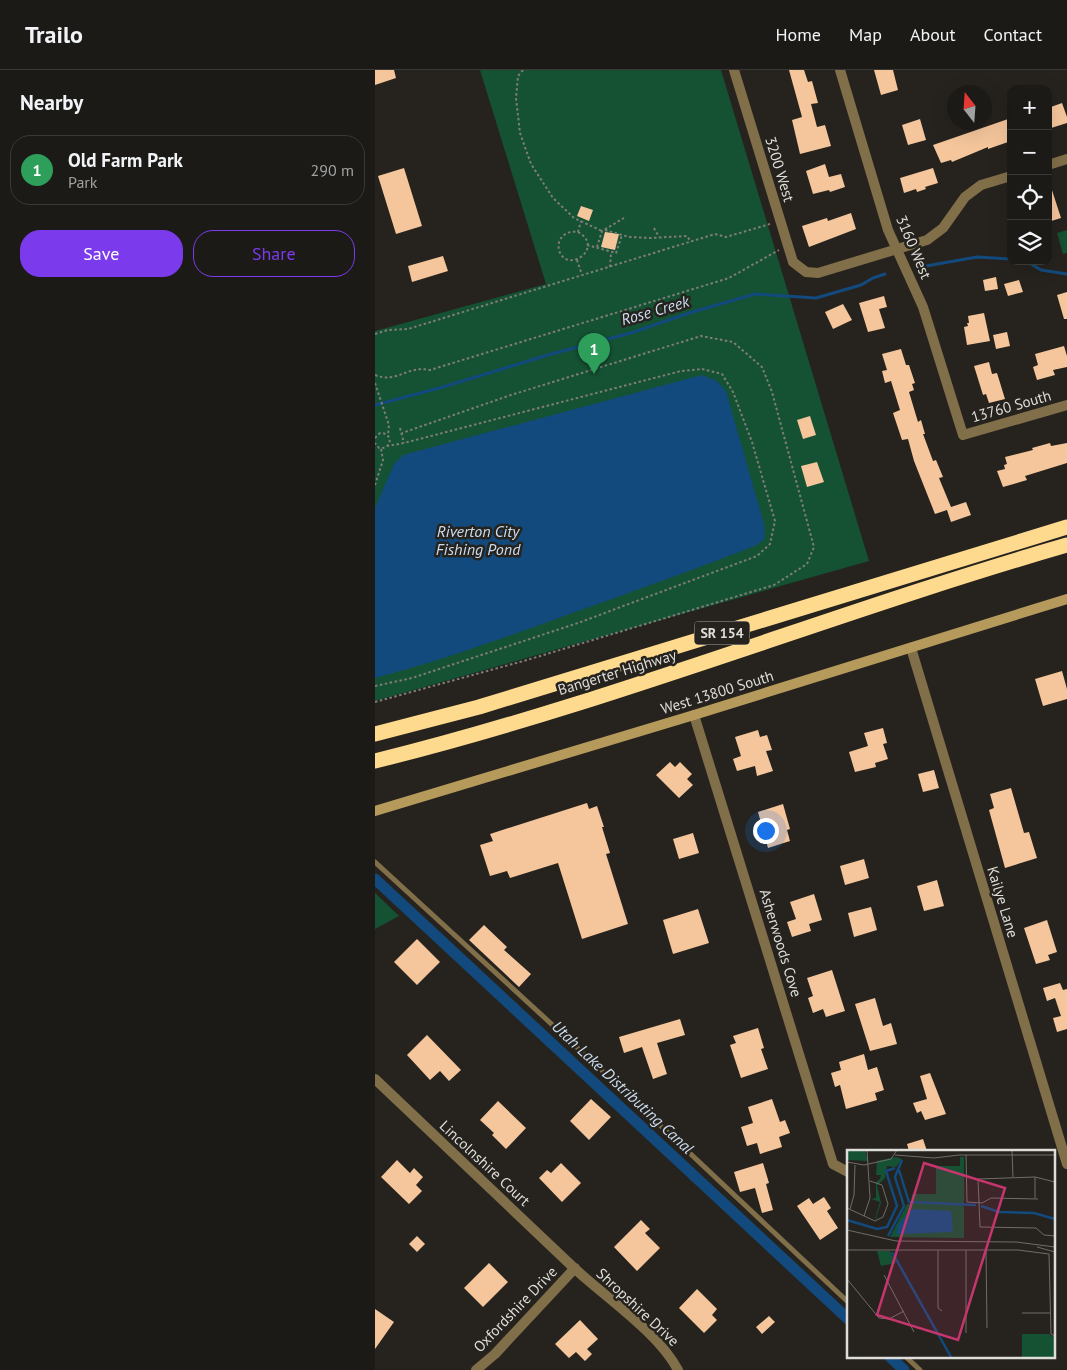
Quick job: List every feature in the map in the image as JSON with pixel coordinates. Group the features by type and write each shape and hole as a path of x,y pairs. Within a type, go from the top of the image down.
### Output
{"highway":[{"name":"Bangerter Highway","path":"375,734 487,705 1067,527"},
{"name":"Bangerter Highway","path":"375,761 454,741 613,693 814,625 1067,545"}],"street":[{"name":"3200 West","path":"734,70 793,262 805,272 818,273 897,250"},
{"name":"3160 West","path":"840,70 888,230 923,306 963,435"},
{"path":"1052,164 1067,159"},
{"path":"897,250 927,240 943,228 965,197 981,185 1007,177"},
{"name":"13760 South","path":"963,435 1067,405"},
{"name":"West 13800 South","path":"375,811 694,715 1067,598"},
{"name":"Kailye Lane","path":"911,648 1067,1164"},
{"name":"Asherwoods Cove","path":"694,715 833,1164 847,1171"},
{"name":"Lincolnshire Court","path":"375,1079 575,1268"},
{"name":"Oxfordshire Drive","path":"476,1370 495,1354 575,1268"},
{"name":"Shropshire Drive","path":"575,1268 657,1341 671,1356 678,1370"}],"lane":[{"path":"375,862 595,1064 847,1301"},
{"path":"907,1358 920,1370"}],"path":[{"path":"523,70 518,76 516,98 521,133 531,164 553,198 574,218 603,230 636,237 687,236 691,242"},
{"path":"597,248 603,230 624,218"},
{"path":"578,232 581,221"},
{"path":"375,334 388,330 408,329 715,234 726,238 770,224"},
{"path":"654,228 659,237"},
{"path":"573,231 578,232 585,238 587,245 586,253 577,260 569,260 561,255 559,242 565,234 573,231"},
{"path":"587,245 616,253 622,235"},
{"path":"375,375 383,378 392,378 405,372 422,368 430,370 729,278 779,250"},
{"path":"610,267 611,252"},
{"path":"577,260 582,275"},
{"path":"375,702 527,660 774,585 807,564 814,547 772,392 762,366 733,342 701,336 520,392 402,432"},
{"path":"375,686 412,678 579,623 757,556 770,544 775,521 752,442 733,392 722,374 702,369 681,371 405,444 381,448"},
{"path":"376,384 389,428 387,435 390,439 388,446"},
{"path":"401,428 405,444"},
{"path":"375,438 380,433 387,435"},
{"path":"375,443 381,448 383,460 375,485"}],"green space":[{"path":"480,70 721,70 869,561 375,701 375,331 546,284"},
{"path":"1067,230 1067,253 1063,254 1057,233"},
{"path":"375,893 399,916 375,929"}],"water":[{"name":"Riverton City Fishing Pond","path":"702,375 717,381 726,391 764,524 765,538 757,545 520,632 448,657 375,678 375,508 394,464 403,455"}],"building":[{"path":"375,70 394,70 396,78 375,85"},
{"path":"789,70 804,70 808,82 812,81 818,103 811,104 817,127 825,125 831,146 800,154 792,120 802,117"},
{"path":"874,70 893,70 898,90 881,95"},
{"path":"1062,103 1067,123 1052,128 1052,107"},
{"path":"920,119 926,140 908,145 902,125"},
{"path":"1007,119 1007,142 988,149 988,147 952,162 951,160 941,163 933,145 976,130 992,130 992,125"},
{"path":"825,164 829,177 841,174 845,187 830,192 829,190 813,194 806,171"},
{"path":"404,168 422,226 396,234 378,176"},
{"path":"933,168 938,183 917,192 916,189 904,193 900,178"},
{"path":"1052,190 1061,218 1052,221"},
{"path":"581,206 593,210 589,221 577,216"},
{"path":"851,213 856,229 809,247 802,226 827,218 828,221"},
{"path":"605,232 619,234 615,250 601,247"},
{"path":"443,256 448,271 412,282 408,266"},
{"path":"996,277 998,289 985,291 983,280"},
{"path":"1019,280 1023,292 1008,296 1004,284"},
{"path":"1067,292 1067,319 1064,319 1057,295"},
{"path":"884,296 887,307 879,309 885,328 868,332 859,303"},
{"path":"843,304 852,320 833,329 825,312"},
{"path":"984,313 990,341 967,345 964,327 968,326 968,316"},
{"path":"1007,332 1010,346 996,349 993,335"},
{"path":"1064,346 1067,356 1067,367 1053,370 1055,375 1037,380 1033,367 1038,365 1035,354"},
{"path":"901,349 915,383 912,384 914,390 909,392 918,422 921,420 925,434 923,434 933,461 936,460 943,477 939,478 951,507 966,502 971,515 951,522 947,510 935,514 914,461 908,439 902,440 893,413 900,410 891,381 885,383 882,371 887,370 882,354"},
{"path":"989,362 992,374 997,373 1005,399 989,403 986,394 983,395 974,366"},
{"path":"810,416 816,435 803,439 797,420"},
{"path":"1050,443 1051,446 1067,443 1067,463 1025,476 1027,480 1003,487 997,471 1005,469 1004,465 1007,464 1005,457 1033,450 1032,448"},
{"path":"817,462 824,482 807,487 801,466"},
{"path":"1062,671 1067,689 1067,699 1043,706 1035,679"},
{"path":"883,728 887,743 883,744 888,759 875,763 876,767 855,772 849,752 868,746 864,733"},
{"path":"758,730 760,737 767,735 772,750 766,751 773,771 757,776 755,766 737,771 733,759 741,756 735,737"},
{"path":"670,762 675,767 680,762 692,774 687,779 693,785 679,798 656,775"},
{"path":"934,770 939,788 923,792 918,774"},
{"path":"1011,788 1024,833 1029,832 1037,858 1005,868 989,810 994,808 990,794"},
{"path":"587,803 589,809 597,806 610,853 606,854 628,924 582,939 558,863 510,878 507,871 490,876 480,845 493,841 490,834"},
{"path":"783,804 790,829 787,830 790,841 768,848 758,812"},
{"path":"693,833 699,853 679,859 673,839"},
{"path":"864,859 869,878 845,885 840,866"},
{"path":"937,880 944,906 924,911 917,886"},
{"path":"814,894 822,920 809,924 811,931 792,937 787,922 796,919 790,902"},
{"path":"871,907 877,930 854,937 848,913"},
{"path":"698,909 709,943 673,954 663,920"},
{"path":"1047,920 1057,952 1048,955 1050,960 1036,964 1024,928"},
{"path":"484,925 507,947 504,950 531,974 519,987 469,940"},
{"path":"417,939 440,962 417,985 394,962"},
{"path":"832,970 845,1011 826,1017 823,1009 813,1013 808,998 813,996 807,978"},
{"path":"1060,983 1063,990 1067,989 1067,1029 1057,1032 1053,1018 1061,1016 1055,998 1047,1001 1043,988"},
{"path":"875,998 883,1026 891,1023 897,1044 870,1051 855,1004"},
{"path":"680,1019 685,1035 657,1043 667,1074 653,1079 642,1047 624,1053 619,1037"},
{"path":"758,1028 764,1048 761,1049 768,1069 741,1078 730,1045 736,1043 733,1036"},
{"path":"427,1035 461,1070 449,1081 440,1071 430,1080 407,1055"},
{"path":"864,1054 868,1070 877,1067 884,1090 875,1093 877,1100 846,1109 840,1085 835,1087 831,1073 841,1070 839,1062"},
{"path":"930,1073 946,1114 925,1120 921,1111 917,1113 913,1103 927,1099 920,1076"},
{"path":"591,1099 611,1117 589,1140 570,1121"},
{"path":"772,1099 780,1122 785,1120 790,1133 779,1137 782,1147 760,1154 757,1143 747,1146 741,1127 753,1123 748,1107"},
{"path":"498,1101 526,1128 506,1149 492,1135 494,1133 480,1120"},
{"path":"923,1139 927,1150 909,1150 907,1144"},
{"path":"397,1160 410,1173 414,1168 423,1177 416,1185 422,1191 409,1204 381,1177"},
{"path":"561,1163 581,1183 562,1202 539,1178 547,1170 551,1173"},
{"path":"763,1163 769,1183 766,1184 773,1210 762,1213 755,1188 740,1192 734,1172"},
{"path":"824,1197 831,1208 827,1211 838,1228 820,1240 797,1206 809,1198 813,1204"},
{"path":"641,1220 650,1229 645,1233 660,1248 637,1271 614,1247"},
{"path":"417,1236 425,1244 417,1252 409,1244"},
{"path":"489,1263 508,1282 483,1307 464,1288"},
{"path":"697,1289 717,1309 712,1315 717,1320 704,1333 679,1308"},
{"path":"375,1309 394,1322 375,1349"},
{"path":"769,1316 775,1322 762,1334 756,1327"},
{"path":"580,1320 598,1339 587,1349 592,1354 585,1361 576,1352 569,1358 555,1344"}],"waterway":[{"name":"Rose Creek","path":"926,266 977,257 1007,259"},
{"name":"Rose Creek","path":"1033,265 1041,270 1067,274"},
{"name":"Rose Creek","path":"375,405 634,332 689,313 755,294 816,298 861,285 885,274"},
{"name":"Utah Lake Distributing Canal","path":"375,879 847,1318"},
{"name":"Utah Lake Distributing Canal","path":"891,1358 904,1370"}],"place":[{"name":"Old Farm Park","path":"594,374"}]}
